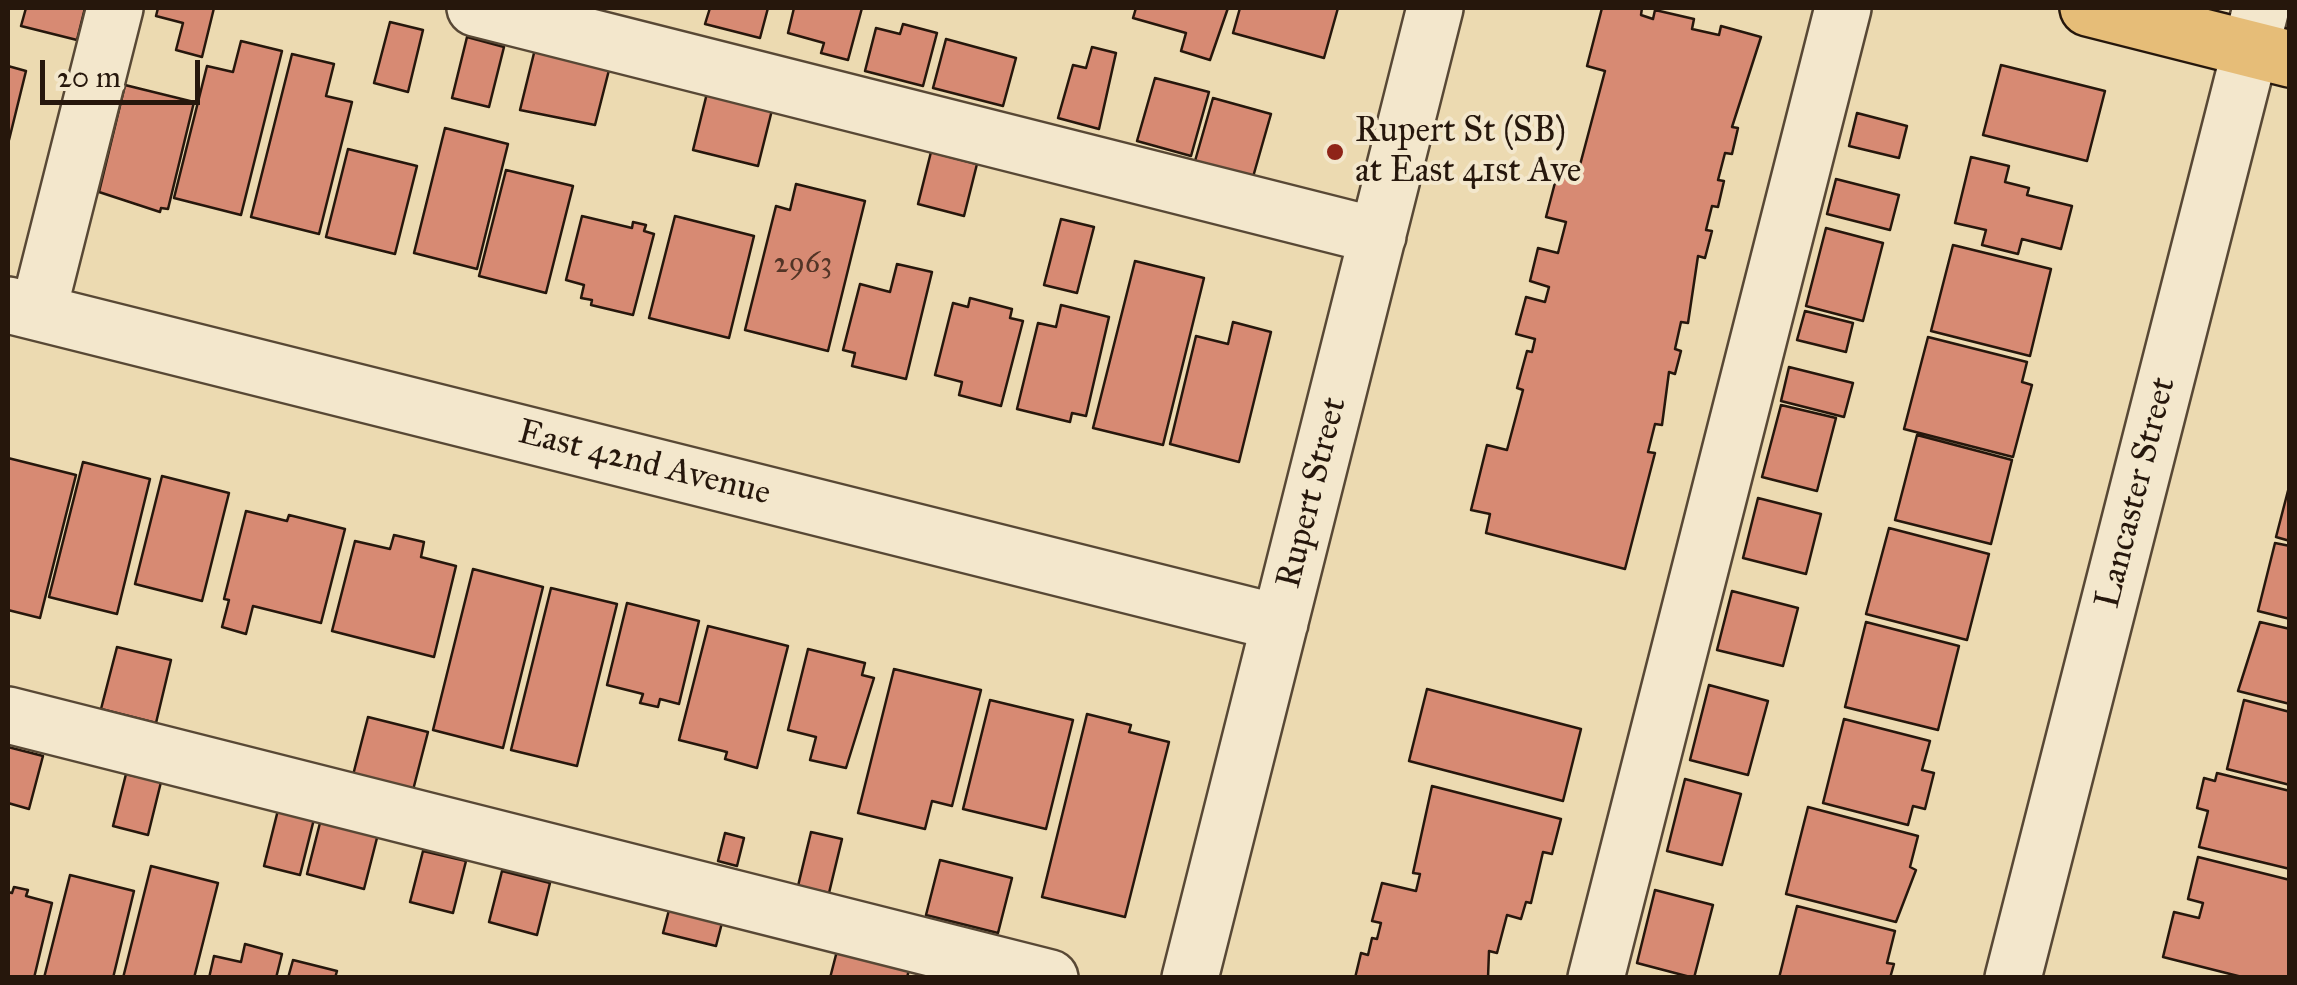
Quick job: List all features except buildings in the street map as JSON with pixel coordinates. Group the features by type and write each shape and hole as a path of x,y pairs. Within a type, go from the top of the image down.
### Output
{"main road":[{"path":"2088,8 2267,39"}],"street":[{"path":"23,309 115,8"},
{"path":"475,8 1378,236"},
{"name":"Rupert Street","path":"1190,978 1435,8"},
{"path":"1596,978 1843,8"},
{"name":"Lancaster Street","path":"2013,978 2267,39"},
{"name":"East 42nd Avenue","path":"23,309 1280,623"},
{"path":"8,715 1050,978"}],"place":[{"name":"Rupert St (SB) at East 41st Ave","path":"1335,152"}]}
